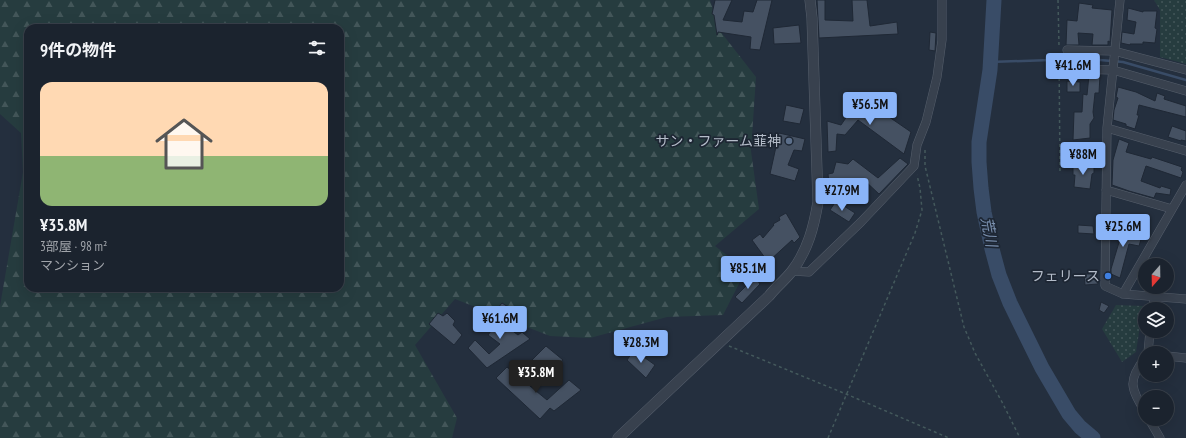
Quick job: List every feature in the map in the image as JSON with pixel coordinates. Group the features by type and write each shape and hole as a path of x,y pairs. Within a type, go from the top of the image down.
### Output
{"street":[{"path":"618,438 769,296 792,272 804,254 814,225 818,202 812,18 810,0"},
{"path":"792,272 808,272 861,222 914,166 917,145 926,122 937,77 942,40 942,0"},
{"path":"1120,0 1107,128 1105,286 1123,294 1186,298"},
{"path":"1068,50 1114,52 1186,70"},
{"path":"1069,69 1113,68 1186,91"},
{"path":"1107,128 1186,151"},
{"path":"1123,294 1186,185"},
{"path":"1106,190 1172,209"},
{"path":"1154,296 1154,302"},
{"path":"1174,357 1186,358"},
{"path":"1138,368 1134,373 1133,388 1134,394 1138,401"},
{"path":"1153,426 1160,438"}],"path":[{"path":"1058,0 1060,172"},
{"path":"925,144 925,166 964,327 975,353 1020,438"},
{"path":"828,438 915,233 922,210 920,188 914,166"},
{"path":"720,342 949,438"}],"green space":[{"path":"0,0 710,0 720,31 756,77 751,151 759,209 715,246 746,270 723,315 667,317 590,338 550,336 455,299 415,345 457,418 452,438 0,438 0,306 23,172 21,133 0,114"},
{"path":"1154,0 1186,0 1186,64 1160,57 1160,10"},
{"path":"1116,305 1138,306 1138,338 1136,352 1122,362 1102,329"}],"building":[{"path":"715,0 732,0 723,20 742,22 744,11 753,12 757,0 772,0 760,50 750,49 751,37 718,32 717,35 714,15 712,14"},
{"path":"817,0 825,0 825,20 853,21 852,0 867,0 870,26 897,22 898,34 819,38"},
{"path":"1079,3 1093,5 1092,8 1112,10 1110,42 1108,41 1108,45 1092,45 1093,34 1078,33 1079,45 1066,45 1067,20 1077,21"},
{"path":"1128,8 1143,12 1157,11 1155,43 1143,42 1143,44 1130,45 1121,43 1122,32 1134,34 1136,22 1127,20"},
{"path":"799,25 801,43 774,44 773,28"},
{"path":"930,32 936,33 935,51 929,50"},
{"path":"1089,75 1100,75 1099,93 1095,93 1093,112 1094,118 1090,124 1090,138 1073,140 1074,112 1082,112 1083,94 1087,95"},
{"path":"1067,81 1080,82 1080,92 1067,92"},
{"path":"1118,87 1136,92 1155,101 1157,93 1165,96 1164,99 1186,106 1186,117 1139,105 1137,115 1139,115 1135,129 1126,126 1126,124 1113,120 1114,110 1118,98 1116,97"},
{"path":"860,97 911,132 904,154 858,120 845,135 837,134 836,151 828,152 827,121 841,125"},
{"path":"786,105 804,109 800,124 783,121"},
{"path":"1172,126 1186,131 1186,141 1168,137"},
{"path":"779,133 805,139 802,151 794,150 788,165 799,169 795,181 770,174"},
{"path":"1119,139 1129,143 1126,152 1151,159 1152,157 1182,167 1181,170 1183,172 1181,178 1146,166 1141,181 1160,188 1161,186 1171,189 1170,195 1156,193 1154,198 1112,185 1113,160"},
{"path":"900,158 908,164 879,194 864,180 849,192 836,182 830,192 828,174 833,173 836,162 848,164 853,159 878,178"},
{"path":"1094,164 1094,173 1092,174 1090,189 1074,187 1075,175 1073,175 1073,165"},
{"path":"836,201 855,213 849,222 830,210"},
{"path":"786,213 800,237 794,243 792,240 768,262 752,240 760,234 763,238 774,225 773,224 780,220 779,217"},
{"path":"1078,225 1093,226 1094,234 1078,233"},
{"path":"1115,225 1123,228 1123,230 1142,236 1139,246 1129,244 1120,278 1111,274 1111,269 1120,239 1111,236 1111,228"},
{"path":"1084,274 1097,274 1098,284 1085,285"},
{"path":"755,277 760,284 742,303 735,297"},
{"path":"1101,302 1109,306 1104,313 1099,310"},
{"path":"502,303 516,312 506,326 518,335 522,332 530,339 487,368 468,348 475,340 489,354 500,344 488,335 504,313 497,309"},
{"path":"438,313 443,316 447,313 455,321 453,325 462,335 454,345 429,324"},
{"path":"546,346 563,360 551,370 545,363 538,366 532,360"},
{"path":"634,350 655,365 646,378 627,360"},
{"path":"507,367 547,400 569,380 581,390 554,411 550,408 540,419 496,378"}],"waterway":[{"name":"荒川","path":"994,0 990,70 979,142 981,188 984,212 992,249 999,275 1010,303 1042,368 1069,414 1080,427 1093,438"},
{"path":"990,62 1050,60"},
{"path":"1068,60 1123,62 1186,80"}],"place":[{"name":"サン・ファーム韮神","path":"789,141"},
{"name":"フェリース","path":"1108,276"}]}
